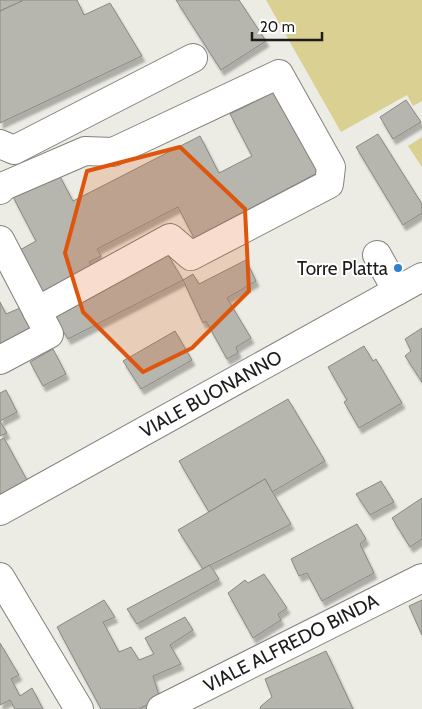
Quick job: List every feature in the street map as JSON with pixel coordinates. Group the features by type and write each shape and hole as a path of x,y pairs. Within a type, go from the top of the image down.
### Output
{"street":[{"path":"0,144 14,150 193,58"},
{"path":"0,190 4,186 85,151 113,152 279,74 331,167 329,184 191,256 170,238 37,311"},
{"path":"0,240 49,334 0,360"},
{"path":"377,255 397,291"},
{"name":"VIALE BUONANNO","path":"0,511 422,277"},
{"path":"0,577 79,709"},
{"name":"VIALE ALFREDO BINDA","path":"161,709 422,578"}],"highlighted area":[{"path":"180,147 245,209 249,291 192,348 143,372 83,312 65,253 87,171"}],"shaded area":[{"path":"266,0 422,0 422,101 413,106 407,95 341,132"},
{"path":"422,137 422,167 408,146"}],"building":[{"path":"0,0 21,0 22,1 0,11"},
{"path":"24,0 77,0 84,15 110,3 142,56 0,123 0,11"},
{"path":"176,0 239,0 266,41 221,70"},
{"path":"278,90 321,171 194,238 178,207 97,249 101,256 89,262 92,267 40,294 18,251 36,241 12,195 57,171 73,201 200,136 219,173 252,156 230,114"},
{"path":"406,100 421,122 393,139 380,117"},
{"path":"378,134 422,204 422,213 403,225 356,147"},
{"path":"168,255 183,280 68,339 53,315"},
{"path":"246,260 256,281 227,298 251,338 236,347 238,353 227,359 206,321 203,323 183,280 193,274 199,284"},
{"path":"0,302 6,314 20,308 32,331 0,351"},
{"path":"422,328 422,382 405,356 411,351 405,339"},
{"path":"175,331 192,360 141,389 123,361"},
{"path":"364,346 373,361 376,359 402,403 359,428 344,402 347,400 328,367"},
{"path":"53,349 66,374 43,386 30,362"},
{"path":"6,390 17,412 0,421 0,393"},
{"path":"288,399 325,461 272,492 265,479 209,512 179,461"},
{"path":"0,421 7,433 0,436"},
{"path":"4,438 27,480 0,495 0,440"},
{"path":"265,479 291,524 203,569 178,530"},
{"path":"381,481 394,502 370,515 356,494"},
{"path":"422,498 422,539 410,547 392,518"},
{"path":"357,524 366,539 360,544 374,573 322,601 307,573 299,576 291,559"},
{"path":"210,565 219,579 137,624 127,609"},
{"path":"264,574 287,608 278,614 281,620 253,638 228,593 245,580 248,583"},
{"path":"104,600 115,617 103,622 119,652 131,647 139,660 154,654 145,638 185,617 193,630 170,645 181,664 153,676 160,699 138,709 101,709 57,627"},
{"path":"422,600 422,635 409,606"},
{"path":"0,643 19,675 11,679 20,696 32,688 43,709 15,709 10,700 0,705"},
{"path":"326,651 353,709 260,709 272,697 265,679"}],"place":[{"name":"Torre Platta","path":"398,268"}]}
